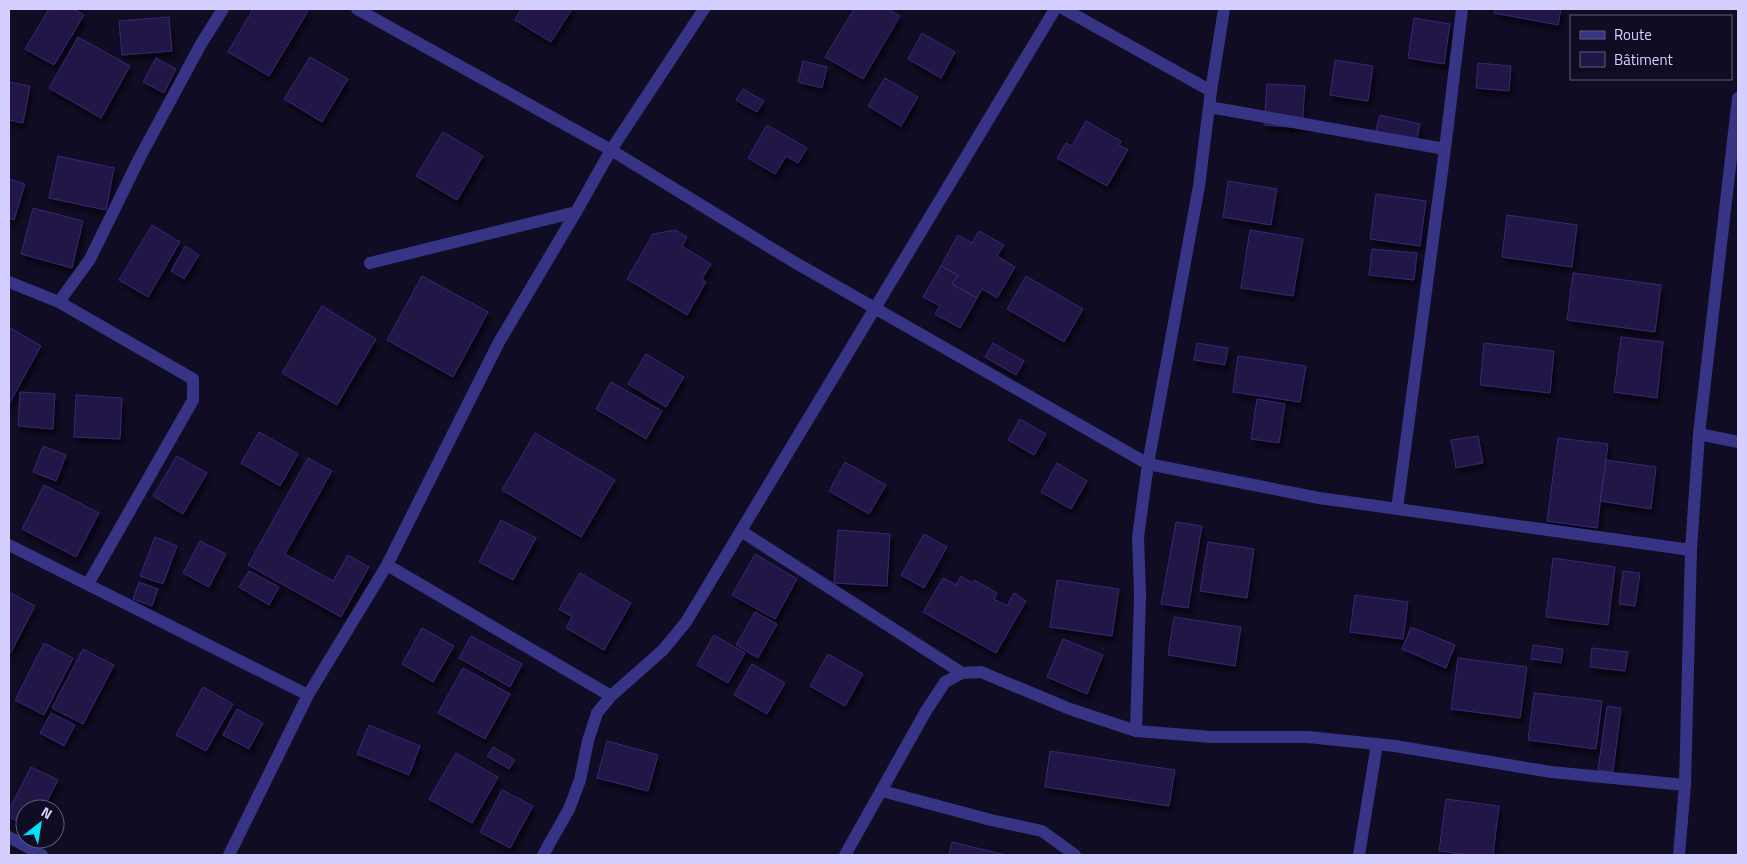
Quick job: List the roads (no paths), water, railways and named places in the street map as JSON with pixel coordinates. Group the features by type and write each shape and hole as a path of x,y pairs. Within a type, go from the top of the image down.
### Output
{"street":[{"path":"59,302 90,259 144,148 201,44 223,9"},
{"path":"356,9 611,150 794,262 876,307 918,333 1148,464 1319,498 1691,550"},
{"path":"229,855 308,695 387,564 499,342 611,150 704,9"},
{"path":"543,855 569,810 580,780 588,741 597,713 611,696 663,650 686,622 1055,9"},
{"path":"1064,9 1211,91"},
{"path":"1136,731 1140,595 1138,538 1148,464 1199,186 1224,9"},
{"path":"1397,509 1462,9"},
{"path":"1679,855 1685,785 1691,550 1699,434 1738,98"},
{"path":"1209,107 1445,149"},
{"path":"370,263 576,212"},
{"path":"9,282 59,302 193,378 193,400 88,584"},
{"path":"1699,434 1738,442"},
{"path":"741,531 962,673"},
{"path":"9,544 308,695"},
{"path":"387,564 611,696"},
{"path":"845,855 926,711 945,682 962,673 981,672 1070,709 1136,731 1212,737 1308,737 1378,744 1551,772 1685,785"},
{"path":"1359,855 1378,744"},
{"path":"882,791 991,820 1042,831 1075,855"},
{"path":"9,837 42,855"}]}
